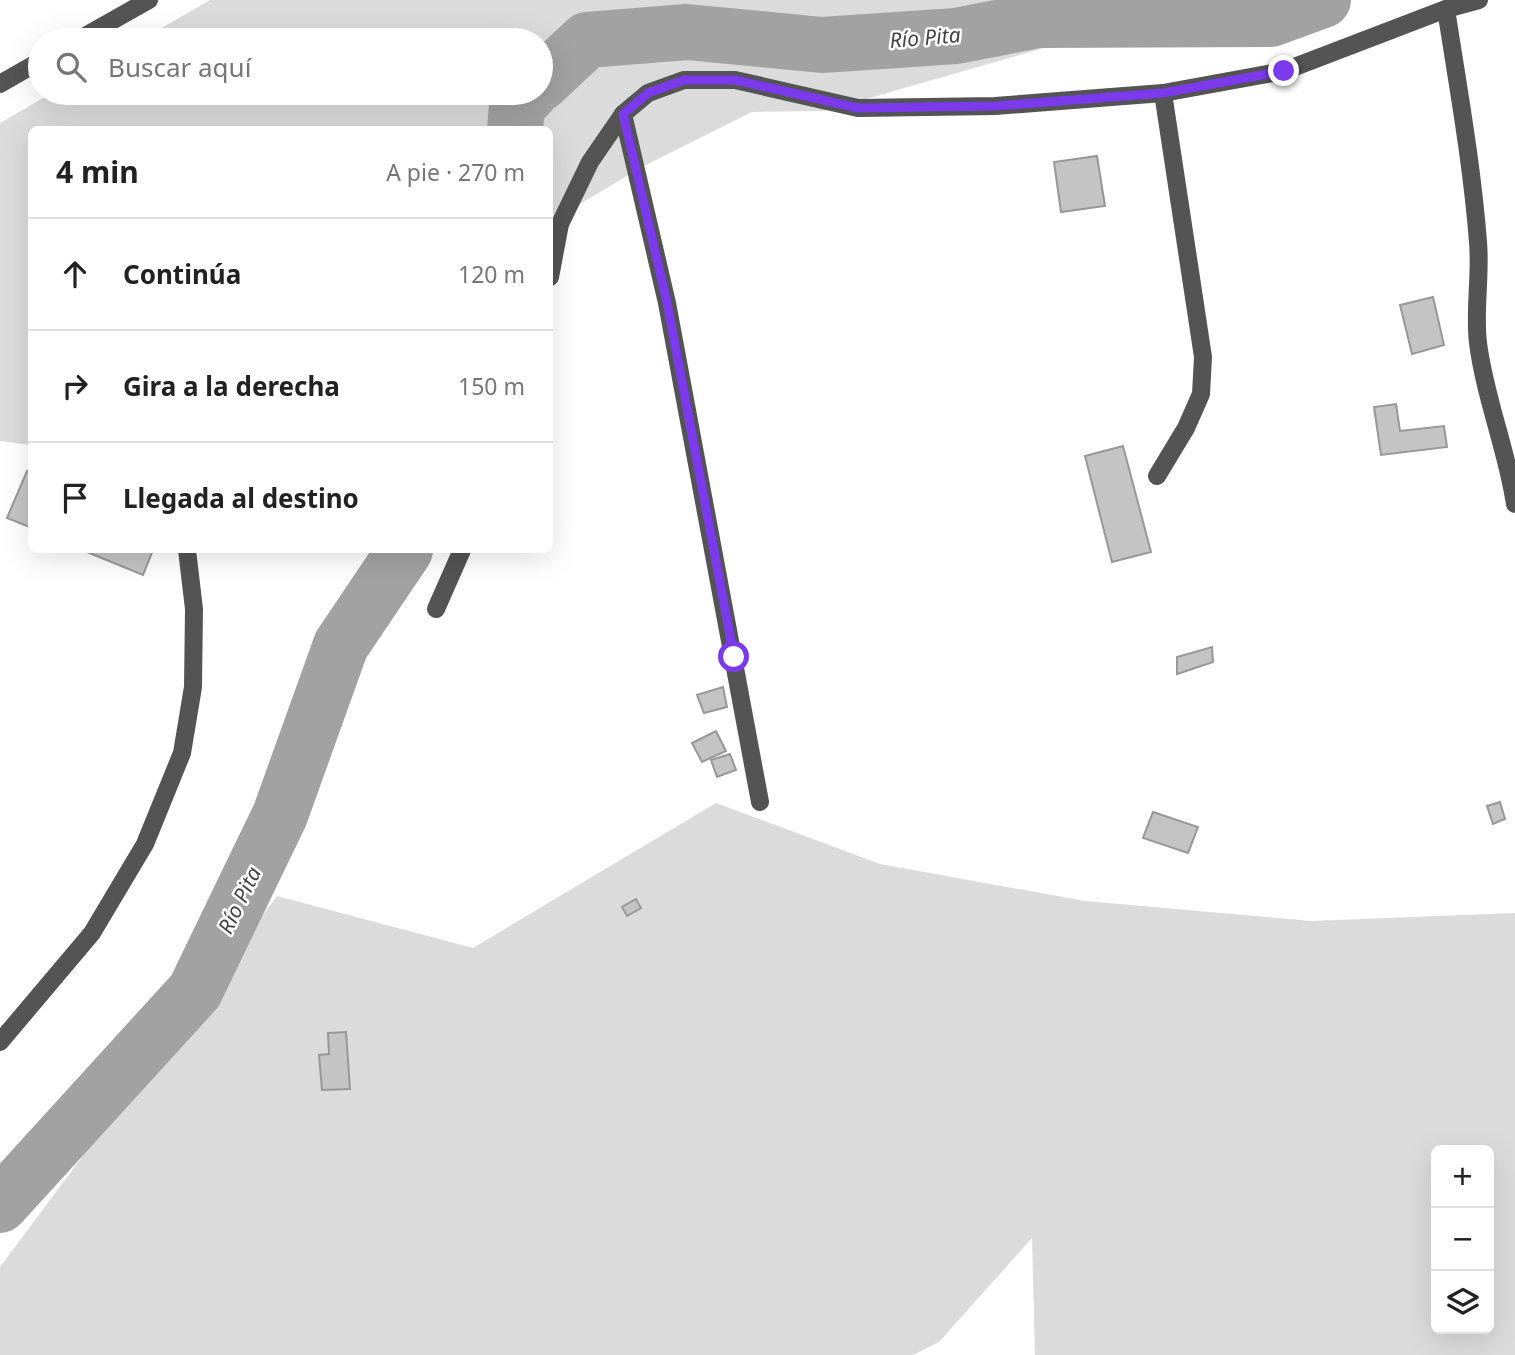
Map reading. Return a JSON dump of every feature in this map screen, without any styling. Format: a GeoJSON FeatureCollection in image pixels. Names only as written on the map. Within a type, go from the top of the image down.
{"type":"FeatureCollection","features":[{"type":"Feature","properties":{"kind":"street"},"geometry":{"type":"LineString","coordinates":[[99,28],[149,0]]}},
{"type":"Feature","properties":{"kind":"street"},"geometry":{"type":"LineString","coordinates":[[553,261],[560,225],[590,162],[623,114],[648,93],[684,80],[735,80],[858,108],[995,106],[1163,93],[1284,71],[1446,9],[1479,0]]}},
{"type":"Feature","properties":{"kind":"street"},"geometry":{"type":"LineString","coordinates":[[1446,9],[1475,202],[1480,269],[1476,323],[1478,345],[1510,473],[1515,505]]}},
{"type":"Feature","properties":{"kind":"street"},"geometry":{"type":"LineString","coordinates":[[0,84],[28,68]]}},
{"type":"Feature","properties":{"kind":"street"},"geometry":{"type":"LineString","coordinates":[[1157,476],[1186,428],[1201,394],[1203,357],[1163,93]]}},
{"type":"Feature","properties":{"kind":"street"},"geometry":{"type":"LineString","coordinates":[[623,114],[667,303],[760,802]]}},
{"type":"Feature","properties":{"kind":"street"},"geometry":{"type":"LineString","coordinates":[[0,1042],[92,933],[145,844],[182,753],[193,687],[194,609],[187,553]]}},
{"type":"Feature","properties":{"kind":"street"},"geometry":{"type":"LineString","coordinates":[[436,609],[461,553]]}},
{"type":"Feature","properties":{"kind":"shaded area"},"geometry":{"type":"Polygon","coordinates":[[[210,0],[1212,0],[824,111],[752,112],[640,168],[553,220],[553,126],[28,126],[28,445],[0,441],[0,123],[31,105],[553,105],[553,28],[162,28],[210,0]]]}},
{"type":"Feature","properties":{"kind":"shaded area"},"geometry":{"type":"Polygon","coordinates":[[[716,803],[880,864],[1085,901],[1311,921],[1515,913],[1515,1355],[1035,1355],[1032,1238],[939,1342],[913,1355],[0,1355],[0,1267],[277,896],[473,948],[716,803]]]}},
{"type":"Feature","properties":{"kind":"building"},"geometry":{"type":"Polygon","coordinates":[[[1097,156],[1105,206],[1061,212],[1054,162],[1097,156]]]}},
{"type":"Feature","properties":{"kind":"building"},"geometry":{"type":"Polygon","coordinates":[[[1433,297],[1444,345],[1412,354],[1400,305],[1433,297]]]}},
{"type":"Feature","properties":{"kind":"building"},"geometry":{"type":"Polygon","coordinates":[[[1396,404],[1400,431],[1444,426],[1447,447],[1381,455],[1374,407],[1396,404]]]}},
{"type":"Feature","properties":{"kind":"building"},"geometry":{"type":"Polygon","coordinates":[[[1123,446],[1151,552],[1112,562],[1085,456],[1123,446]]]}},
{"type":"Feature","properties":{"kind":"building"},"geometry":{"type":"Polygon","coordinates":[[[27,471],[28,471],[28,526],[7,518],[27,471]]]}},
{"type":"Feature","properties":{"kind":"building"},"geometry":{"type":"Polygon","coordinates":[[[89,553],[152,553],[143,575],[89,553]]]}},
{"type":"Feature","properties":{"kind":"building"},"geometry":{"type":"Polygon","coordinates":[[[1212,647],[1213,662],[1177,674],[1177,657],[1212,647]]]}},
{"type":"Feature","properties":{"kind":"building"},"geometry":{"type":"Polygon","coordinates":[[[723,687],[727,707],[704,713],[697,695],[723,687]]]}},
{"type":"Feature","properties":{"kind":"building"},"geometry":{"type":"Polygon","coordinates":[[[716,731],[726,751],[702,762],[692,743],[716,731]]]}},
{"type":"Feature","properties":{"kind":"building"},"geometry":{"type":"Polygon","coordinates":[[[730,754],[736,770],[717,777],[711,760],[730,754]]]}},
{"type":"Feature","properties":{"kind":"building"},"geometry":{"type":"Polygon","coordinates":[[[1500,802],[1505,819],[1493,824],[1487,806],[1500,802]]]}},
{"type":"Feature","properties":{"kind":"building"},"geometry":{"type":"Polygon","coordinates":[[[1153,812],[1198,827],[1188,853],[1143,838],[1153,812]]]}},
{"type":"Feature","properties":{"kind":"building"},"geometry":{"type":"Polygon","coordinates":[[[636,899],[641,908],[627,916],[622,907],[636,899]]]}},
{"type":"Feature","properties":{"kind":"building"},"geometry":{"type":"Polygon","coordinates":[[[346,1032],[350,1089],[322,1090],[319,1055],[329,1054],[328,1033],[346,1032]]]}},
{"type":"Feature","properties":{"kind":"waterway","name":"Río Pita"},"geometry":{"type":"LineString","coordinates":[[553,72],[587,40],[687,32],[822,45],[956,36],[1038,20],[1271,19],[1323,0]]}},
{"type":"Feature","properties":{"kind":"waterway","name":"Río Pita"},"geometry":{"type":"LineString","coordinates":[[515,126],[518,105]]}},
{"type":"Feature","properties":{"kind":"waterway","name":"Río Pita"},"geometry":{"type":"LineString","coordinates":[[0,1205],[195,991],[280,815],[341,645],[403,553]]}},
{"type":"Feature","properties":{"kind":"route"},"geometry":{"type":"LineString","coordinates":[[734,657],[667,303],[623,114],[648,93],[684,80],[735,80],[858,108],[995,106],[1163,93],[1284,71]]}}]}
